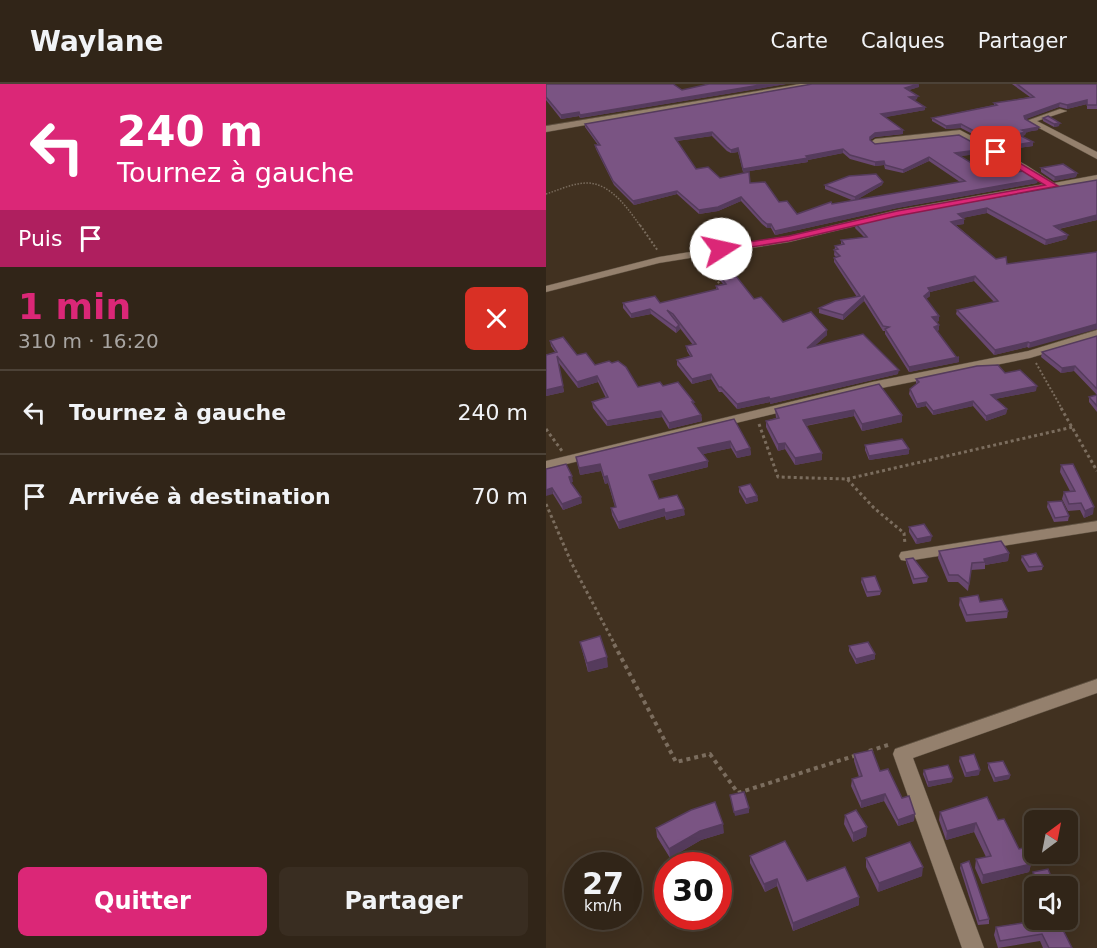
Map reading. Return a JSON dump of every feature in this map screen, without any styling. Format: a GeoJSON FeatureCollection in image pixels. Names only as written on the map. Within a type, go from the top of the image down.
{"type":"FeatureCollection","features":[{"type":"Feature","properties":{"kind":"street"},"geometry":{"type":"LineString","coordinates":[[546,129],[814,84]]}},
{"type":"Feature","properties":{"kind":"street"},"geometry":{"type":"LineString","coordinates":[[1063,111],[1030,121],[1097,156]]}},
{"type":"Feature","properties":{"kind":"street"},"geometry":{"type":"LineString","coordinates":[[876,142],[960,134],[1023,167],[1053,186]]}},
{"type":"Feature","properties":{"kind":"street"},"geometry":{"type":"LineString","coordinates":[[546,289],[665,259],[789,238],[897,213],[1097,178]]}},
{"type":"Feature","properties":{"kind":"street"},"geometry":{"type":"LineString","coordinates":[[546,465],[872,386],[1030,354],[1097,334]]}},
{"type":"Feature","properties":{"kind":"street"},"geometry":{"type":"LineString","coordinates":[[907,556],[1097,526]]}},
{"type":"Feature","properties":{"kind":"street"},"geometry":{"type":"LineString","coordinates":[[973,948],[902,754],[1097,686]]}},
{"type":"Feature","properties":{"kind":"path"},"geometry":{"type":"LineString","coordinates":[[546,194],[588,182],[602,184],[622,204],[665,259]]}},
{"type":"Feature","properties":{"kind":"path"},"geometry":{"type":"LineString","coordinates":[[698,253],[724,290]]}},
{"type":"Feature","properties":{"kind":"path"},"geometry":{"type":"LineString","coordinates":[[1030,354],[1097,471]]}},
{"type":"Feature","properties":{"kind":"path"},"geometry":{"type":"LineString","coordinates":[[755,413],[778,477],[847,479],[1072,426]]}},
{"type":"Feature","properties":{"kind":"path"},"geometry":{"type":"LineString","coordinates":[[546,429],[569,459]]}},
{"type":"Feature","properties":{"kind":"path"},"geometry":{"type":"LineString","coordinates":[[847,479],[874,508],[904,533],[907,556]]}},
{"type":"Feature","properties":{"kind":"path"},"geometry":{"type":"LineString","coordinates":[[546,504],[572,564],[676,762],[710,754],[738,793],[890,745],[902,754]]}},
{"type":"Feature","properties":{"kind":"building"},"geometry":{"type":"Polygon","coordinates":[[[546,84],[673,84],[682,90],[709,84],[766,84],[580,115],[579,112],[561,115],[546,97],[546,84]]]}},
{"type":"Feature","properties":{"kind":"building"},"geometry":{"type":"Polygon","coordinates":[[[812,84],[918,84],[905,88],[918,96],[909,97],[925,107],[881,114],[903,130],[875,133],[870,140],[875,144],[959,135],[985,149],[955,153],[991,175],[1024,171],[1038,179],[897,204],[775,231],[771,224],[762,220],[741,197],[718,207],[699,210],[677,191],[633,201],[613,181],[595,145],[600,145],[585,124],[812,84]],[[712,132],[675,138],[696,169],[708,167],[720,178],[749,172],[750,183],[765,182],[779,202],[787,201],[797,214],[831,202],[832,204],[965,181],[929,157],[903,170],[885,165],[884,161],[875,162],[850,155],[843,149],[806,156],[808,158],[743,169],[738,148],[731,150],[712,132]]]}},
{"type":"Feature","properties":{"kind":"building"},"geometry":{"type":"Polygon","coordinates":[[[1017,84],[1097,84],[1097,105],[1087,105],[1087,100],[1067,105],[1060,103],[1024,116],[1025,119],[1039,127],[1022,130],[1026,132],[1017,134],[1033,142],[1004,147],[961,124],[946,126],[932,118],[997,105],[994,103],[1034,97],[1017,84]]]}},
{"type":"Feature","properties":{"kind":"building"},"geometry":{"type":"Polygon","coordinates":[[[1048,116],[1060,123],[1054,124],[1043,118],[1048,116]]]}},
{"type":"Feature","properties":{"kind":"building"},"geometry":{"type":"Polygon","coordinates":[[[1063,164],[1077,173],[1055,177],[1041,168],[1063,164]]]}},
{"type":"Feature","properties":{"kind":"building"},"geometry":{"type":"Polygon","coordinates":[[[876,174],[883,182],[855,197],[825,185],[849,176],[876,174]]]}},
{"type":"Feature","properties":{"kind":"building"},"geometry":{"type":"Polygon","coordinates":[[[1097,180],[1097,215],[1054,226],[1068,235],[1046,240],[987,208],[958,214],[964,219],[951,222],[996,259],[1006,257],[1007,264],[1097,252],[1097,324],[1030,343],[995,350],[957,310],[998,301],[975,276],[928,288],[930,291],[924,296],[939,316],[932,317],[939,325],[934,327],[957,357],[909,367],[885,329],[889,327],[883,326],[864,296],[843,315],[819,308],[835,301],[860,296],[834,258],[840,256],[834,250],[838,249],[835,246],[844,244],[841,240],[867,237],[856,224],[898,214],[1097,180]]]}},
{"type":"Feature","properties":{"kind":"building"},"geometry":{"type":"Polygon","coordinates":[[[717,251],[732,265],[728,266],[754,299],[761,297],[783,322],[811,312],[827,330],[807,348],[863,334],[899,370],[770,399],[769,397],[737,404],[719,387],[711,374],[692,379],[677,360],[692,356],[686,346],[696,344],[673,314],[667,310],[679,325],[676,328],[650,309],[631,314],[623,303],[655,296],[660,303],[718,289],[716,286],[726,284],[702,255],[717,251]]]}},
{"type":"Feature","properties":{"kind":"building"},"geometry":{"type":"Polygon","coordinates":[[[1097,336],[1097,389],[1075,366],[1062,368],[1042,352],[1097,336]]]}},
{"type":"Feature","properties":{"kind":"building"},"geometry":{"type":"Polygon","coordinates":[[[563,337],[577,355],[586,353],[595,365],[618,361],[626,367],[638,387],[660,382],[663,386],[678,382],[701,415],[669,423],[661,411],[607,421],[592,402],[608,397],[597,376],[577,382],[557,356],[563,386],[546,390],[546,355],[557,352],[550,341],[563,337]]]}},
{"type":"Feature","properties":{"kind":"building"},"geometry":{"type":"Polygon","coordinates":[[[998,365],[1005,373],[1020,370],[1037,386],[991,395],[1007,409],[986,416],[973,401],[933,411],[926,402],[917,404],[910,389],[919,382],[916,379],[977,366],[998,365]]]}},
{"type":"Feature","properties":{"kind":"building"},"geometry":{"type":"Polygon","coordinates":[[[879,384],[902,415],[862,424],[854,410],[803,420],[822,453],[795,458],[785,443],[778,444],[766,421],[779,418],[775,409],[879,384]]]}},
{"type":"Feature","properties":{"kind":"building"},"geometry":{"type":"Polygon","coordinates":[[[1097,395],[1097,406],[1089,397],[1097,395]]]}},
{"type":"Feature","properties":{"kind":"building"},"geometry":{"type":"Polygon","coordinates":[[[734,419],[750,448],[736,452],[730,441],[698,448],[708,461],[649,475],[659,499],[677,495],[684,509],[665,513],[664,509],[618,522],[611,508],[616,507],[607,476],[604,477],[600,464],[579,468],[576,457],[734,419]]]}},
{"type":"Feature","properties":{"kind":"building"},"geometry":{"type":"Polygon","coordinates":[[[902,439],[909,449],[869,456],[865,445],[902,439]]]}},
{"type":"Feature","properties":{"kind":"building"},"geometry":{"type":"Polygon","coordinates":[[[566,464],[572,476],[569,477],[571,483],[581,497],[562,504],[552,488],[546,490],[546,469],[566,464]]]}},
{"type":"Feature","properties":{"kind":"building"},"geometry":{"type":"Polygon","coordinates":[[[1073,464],[1094,507],[1085,511],[1081,503],[1069,504],[1064,492],[1075,491],[1061,465],[1073,464]]]}},
{"type":"Feature","properties":{"kind":"building"},"geometry":{"type":"Polygon","coordinates":[[[750,484],[757,496],[746,499],[739,487],[750,484]]]}},
{"type":"Feature","properties":{"kind":"building"},"geometry":{"type":"Polygon","coordinates":[[[1062,501],[1069,516],[1055,518],[1048,502],[1062,501]]]}},
{"type":"Feature","properties":{"kind":"building"},"geometry":{"type":"Polygon","coordinates":[[[924,524],[932,536],[917,539],[909,527],[924,524]]]}},
{"type":"Feature","properties":{"kind":"building"},"geometry":{"type":"Polygon","coordinates":[[[1001,541],[1009,553],[984,559],[985,562],[972,563],[969,584],[958,575],[949,575],[939,551],[1001,541]]]}},
{"type":"Feature","properties":{"kind":"building"},"geometry":{"type":"Polygon","coordinates":[[[1036,553],[1043,566],[1029,567],[1022,556],[1036,553]]]}},
{"type":"Feature","properties":{"kind":"building"},"geometry":{"type":"Polygon","coordinates":[[[913,558],[928,577],[914,579],[906,559],[913,558]]]}},
{"type":"Feature","properties":{"kind":"building"},"geometry":{"type":"Polygon","coordinates":[[[875,576],[881,591],[867,592],[862,578],[875,576]]]}},
{"type":"Feature","properties":{"kind":"building"},"geometry":{"type":"Polygon","coordinates":[[[978,595],[980,602],[1002,599],[1008,611],[967,615],[960,598],[978,595]]]}},
{"type":"Feature","properties":{"kind":"building"},"geometry":{"type":"Polygon","coordinates":[[[600,636],[607,657],[587,663],[580,642],[600,636]]]}},
{"type":"Feature","properties":{"kind":"building"},"geometry":{"type":"Polygon","coordinates":[[[868,642],[875,654],[856,659],[849,646],[868,642]]]}},
{"type":"Feature","properties":{"kind":"building"},"geometry":{"type":"Polygon","coordinates":[[[872,750],[880,771],[888,769],[902,798],[909,796],[915,814],[898,820],[885,794],[861,801],[852,779],[862,776],[854,754],[872,750]]]}},
{"type":"Feature","properties":{"kind":"building"},"geometry":{"type":"Polygon","coordinates":[[[974,754],[980,770],[966,773],[960,757],[974,754]]]}},
{"type":"Feature","properties":{"kind":"building"},"geometry":{"type":"Polygon","coordinates":[[[1003,761],[1010,775],[995,778],[988,763],[1003,761]]]}},
{"type":"Feature","properties":{"kind":"building"},"geometry":{"type":"Polygon","coordinates":[[[948,765],[953,778],[928,782],[924,770],[948,765]]]}},
{"type":"Feature","properties":{"kind":"building"},"geometry":{"type":"Polygon","coordinates":[[[744,792],[749,808],[734,812],[730,795],[744,792]]]}},
{"type":"Feature","properties":{"kind":"building"},"geometry":{"type":"Polygon","coordinates":[[[987,797],[998,820],[1004,819],[1019,849],[1023,848],[1024,864],[1031,864],[983,875],[976,859],[991,856],[976,823],[947,831],[940,812],[987,797]]]}},
{"type":"Feature","properties":{"kind":"building"},"geometry":{"type":"Polygon","coordinates":[[[715,802],[723,824],[700,831],[669,849],[656,828],[691,810],[715,802]]]}},
{"type":"Feature","properties":{"kind":"building"},"geometry":{"type":"Polygon","coordinates":[[[856,810],[867,827],[853,833],[845,815],[856,810]]]}},
{"type":"Feature","properties":{"kind":"building"},"geometry":{"type":"Polygon","coordinates":[[[785,841],[807,881],[845,867],[859,897],[793,923],[777,879],[764,884],[750,856],[785,841]]]}},
{"type":"Feature","properties":{"kind":"building"},"geometry":{"type":"Polygon","coordinates":[[[910,842],[923,867],[879,883],[866,858],[910,842]]]}},
{"type":"Feature","properties":{"kind":"building"},"geometry":{"type":"Polygon","coordinates":[[[969,861],[989,919],[979,921],[961,864],[969,861]]]}},
{"type":"Feature","properties":{"kind":"building"},"geometry":{"type":"Polygon","coordinates":[[[1048,869],[1051,876],[1035,876],[1033,872],[1048,869]]]}},
{"type":"Feature","properties":{"kind":"building"},"geometry":{"type":"Polygon","coordinates":[[[1024,923],[1024,930],[1063,930],[1072,948],[1049,948],[1042,934],[1000,941],[996,927],[1024,923]]]}},
{"type":"Feature","properties":{"kind":"route"},"geometry":{"type":"LineString","coordinates":[[721,249],[840,228],[897,213],[1053,186],[996,152]]}}]}
